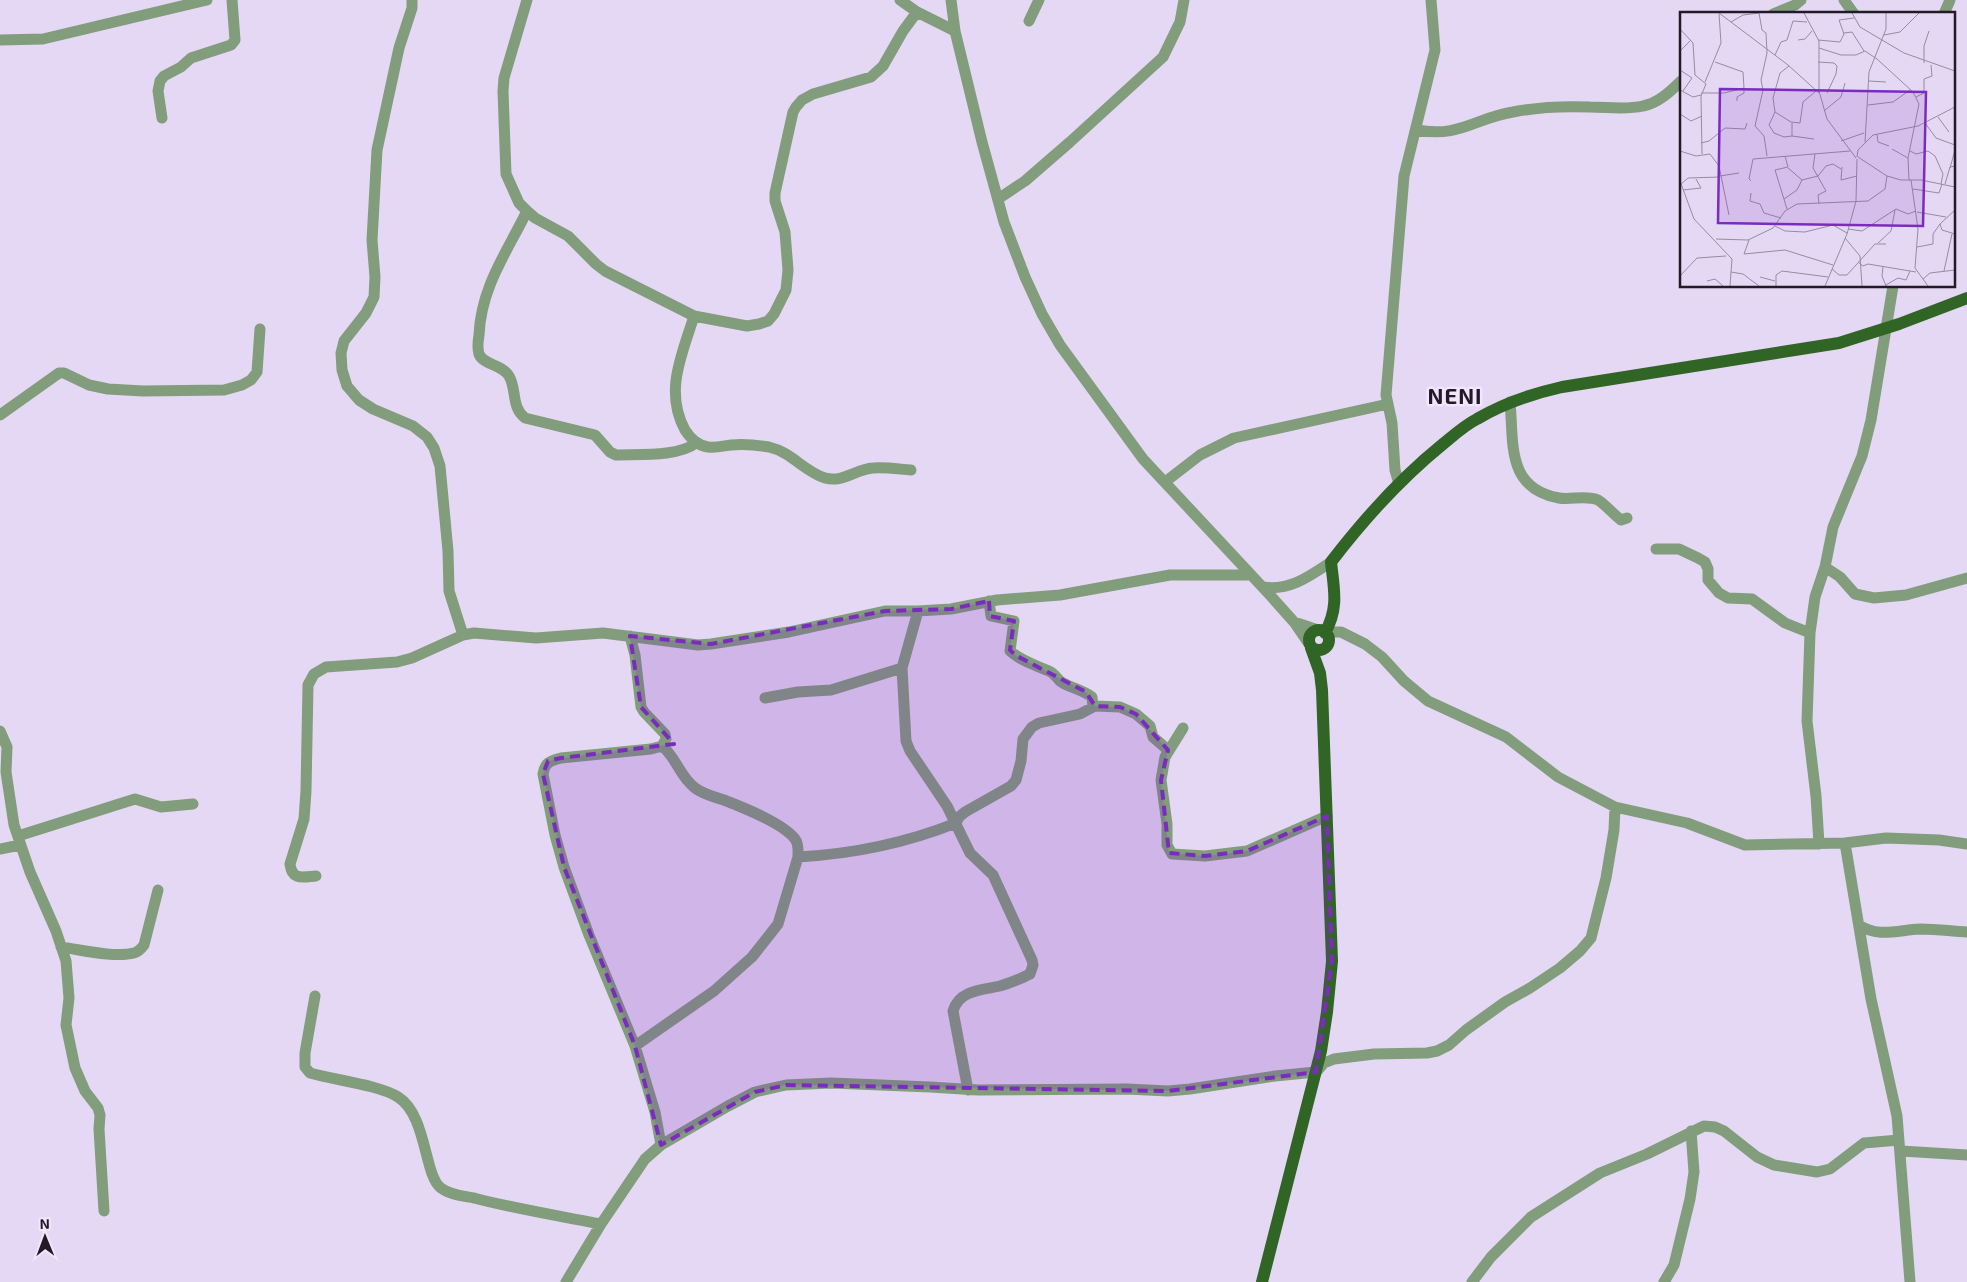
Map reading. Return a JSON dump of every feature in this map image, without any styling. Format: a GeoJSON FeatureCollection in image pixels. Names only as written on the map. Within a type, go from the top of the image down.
{"type":"FeatureCollection","features":[{"type":"Feature","properties":{"kind":"main road"},"geometry":{"type":"LineString","coordinates":[[1310,646],[1317,650],[1334,616],[1335,600],[1332,562],[1348,540],[1399,484],[1427,457],[1475,419],[1532,393],[1593,381],[1829,344],[1887,328],[1967,298]]}},
{"type":"Feature","properties":{"kind":"main road"},"geometry":{"type":"LineString","coordinates":[[1322,690],[1320,673],[1310,646],[1309,637],[1314,631],[1324,637]]}},
{"type":"Feature","properties":{"kind":"main road"},"geometry":{"type":"LineString","coordinates":[[1262,1282],[1321,1051],[1332,961],[1322,690],[1324,637]]}},
{"type":"Feature","properties":{"kind":"street"},"geometry":{"type":"LineString","coordinates":[[0,40],[43,39],[207,0]]}},
{"type":"Feature","properties":{"kind":"street"},"geometry":{"type":"LineString","coordinates":[[162,118],[158,91],[160,81],[164,76],[191,58],[231,45],[235,40],[232,0]]}},
{"type":"Feature","properties":{"kind":"street"},"geometry":{"type":"LineString","coordinates":[[412,0],[412,8],[399,48],[377,150],[372,240],[375,277],[374,297],[366,313],[344,340],[341,353],[342,370],[347,386],[359,400],[373,409],[413,426],[427,437],[434,448],[440,475],[448,550],[449,590],[463,635]]}},
{"type":"Feature","properties":{"kind":"street"},"geometry":{"type":"LineString","coordinates":[[527,0],[510,54],[503,91],[506,174],[519,203],[535,218],[568,236],[596,264],[606,271],[694,316],[747,326],[768,321],[774,314],[786,290],[788,270],[785,232],[774,201],[774,193],[793,112],[802,100],[813,94],[871,77],[882,66],[903,30],[917,12]]}},
{"type":"Feature","properties":{"kind":"street"},"geometry":{"type":"LineString","coordinates":[[900,0],[917,12],[955,31]]}},
{"type":"Feature","properties":{"kind":"street"},"geometry":{"type":"LineString","coordinates":[[951,0],[955,31],[1004,222],[1025,277],[1042,314],[1060,346],[1143,459],[1263,587],[1294,622],[1310,646]]}},
{"type":"Feature","properties":{"kind":"street"},"geometry":{"type":"LineString","coordinates":[[1029,21],[1039,0]]}},
{"type":"Feature","properties":{"kind":"street"},"geometry":{"type":"LineString","coordinates":[[998,199],[1025,181],[1163,57],[1180,22],[1184,0]]}},
{"type":"Feature","properties":{"kind":"street"},"geometry":{"type":"LineString","coordinates":[[1399,484],[1394,470],[1392,423],[1386,394],[1404,176],[1417,130],[1435,50],[1431,0]]}},
{"type":"Feature","properties":{"kind":"street"},"geometry":{"type":"LineString","coordinates":[[1779,12],[1795,6],[1801,0]]}},
{"type":"Feature","properties":{"kind":"street"},"geometry":{"type":"LineString","coordinates":[[1844,0],[1853,12]]}},
{"type":"Feature","properties":{"kind":"street"},"geometry":{"type":"LineString","coordinates":[[1945,12],[1950,0]]}},
{"type":"Feature","properties":{"kind":"street"},"geometry":{"type":"LineString","coordinates":[[1417,130],[1434,133],[1449,132],[1512,112],[1538,109],[1576,106],[1642,107],[1654,104],[1680,82]]}},
{"type":"Feature","properties":{"kind":"street"},"geometry":{"type":"LineString","coordinates":[[527,211],[506,247],[489,287],[482,310],[478,337],[479,354],[483,360],[502,368],[508,374],[520,414],[534,420],[595,435],[610,452],[616,455],[677,451],[696,443]]}},
{"type":"Feature","properties":{"kind":"street"},"geometry":{"type":"LineString","coordinates":[[1819,844],[1816,796],[1807,721],[1810,633],[1815,597],[1825,567],[1833,527],[1862,456],[1871,420],[1893,288]]}},
{"type":"Feature","properties":{"kind":"street"},"geometry":{"type":"LineString","coordinates":[[694,316],[674,385],[676,407],[682,424],[689,437],[696,443],[707,447],[745,445],[771,448],[788,455],[819,476],[834,480],[872,468],[911,470]]}},
{"type":"Feature","properties":{"kind":"street"},"geometry":{"type":"LineString","coordinates":[[0,415],[59,373],[64,373],[89,385],[108,389],[143,391],[224,390],[242,385],[251,380],[258,372],[260,330]]}},
{"type":"Feature","properties":{"kind":"street"},"geometry":{"type":"LineString","coordinates":[[1510,402],[1515,458],[1518,471],[1525,481],[1535,490],[1547,495],[1561,498],[1598,500],[1621,520],[1628,518]]}},
{"type":"Feature","properties":{"kind":"street"},"geometry":{"type":"LineString","coordinates":[[1165,482],[1200,455],[1234,438],[1388,404]]}},
{"type":"Feature","properties":{"kind":"street"},"geometry":{"type":"LineString","coordinates":[[1656,549],[1679,549],[1698,558],[1705,562],[1708,569],[1708,580],[1719,593],[1728,598],[1752,599],[1784,623],[1810,633]]}},
{"type":"Feature","properties":{"kind":"street"},"geometry":{"type":"LineString","coordinates":[[1263,587],[1284,588],[1304,580],[1332,562]]}},
{"type":"Feature","properties":{"kind":"street"},"geometry":{"type":"LineString","coordinates":[[1825,567],[1840,577],[1854,594],[1874,598],[1906,594],[1967,578]]}},
{"type":"Feature","properties":{"kind":"street"},"geometry":{"type":"LineString","coordinates":[[316,876],[298,878],[291,871],[290,864],[304,819],[308,685],[310,679],[319,670],[326,667],[397,662],[412,658],[463,635],[488,634],[536,638],[603,633],[698,645],[789,632],[885,611],[918,611],[1060,596],[1170,575],[1251,575]]}},
{"type":"Feature","properties":{"kind":"street"},"geometry":{"type":"LineString","coordinates":[[989,602],[991,616],[1014,620],[1010,651],[1033,666],[1056,675],[1062,682],[1086,692],[1092,697],[1093,707]]}},
{"type":"Feature","properties":{"kind":"street"},"geometry":{"type":"LineString","coordinates":[[918,611],[902,668],[906,741],[910,751],[947,806],[970,853],[993,875],[1033,965],[1030,974],[1014,982],[974,991],[955,1004],[953,1011],[968,1090]]}},
{"type":"Feature","properties":{"kind":"street"},"geometry":{"type":"LineString","coordinates":[[1294,622],[1324,637],[1333,632],[1341,632],[1365,644],[1428,701],[1506,737],[1558,778],[1615,807],[1687,823],[1745,845],[1845,843],[1886,838],[1939,840],[1967,844]]}},
{"type":"Feature","properties":{"kind":"street"},"geometry":{"type":"LineString","coordinates":[[630,636],[636,655],[641,707],[665,734],[666,739],[662,746]]}},
{"type":"Feature","properties":{"kind":"street"},"geometry":{"type":"LineString","coordinates":[[765,698],[798,692],[831,690],[902,668]]}},
{"type":"Feature","properties":{"kind":"street"},"geometry":{"type":"LineString","coordinates":[[798,857],[903,842],[956,823],[965,812],[1011,786],[1016,780],[1023,739],[1032,727],[1040,722],[1080,714],[1093,707],[1120,707],[1136,714],[1150,726],[1154,737],[1168,750]]}},
{"type":"Feature","properties":{"kind":"street"},"geometry":{"type":"LineString","coordinates":[[1183,728],[1168,750],[1161,780],[1167,824],[1167,845],[1172,854],[1205,856],[1247,850],[1327,816]]}},
{"type":"Feature","properties":{"kind":"street"},"geometry":{"type":"LineString","coordinates":[[0,731],[7,747],[6,772],[11,816],[61,947],[67,970],[69,998],[66,1025],[75,1068],[85,1091],[98,1108],[100,1115],[98,1129],[104,1211]]}},
{"type":"Feature","properties":{"kind":"street"},"geometry":{"type":"LineString","coordinates":[[635,1046],[714,990],[752,957],[778,924],[798,857],[798,847],[795,839],[786,830],[739,806],[698,790],[686,781],[672,756],[662,746]]}},
{"type":"Feature","properties":{"kind":"street"},"geometry":{"type":"LineString","coordinates":[[661,1145],[655,1112],[635,1046],[589,935],[564,867],[555,835],[543,774],[544,767],[548,761],[662,746]]}},
{"type":"Feature","properties":{"kind":"street"},"geometry":{"type":"LineString","coordinates":[[0,849],[135,799],[161,806],[194,804]]}},
{"type":"Feature","properties":{"kind":"street"},"geometry":{"type":"LineString","coordinates":[[566,1282],[645,1159],[661,1145],[755,1092],[786,1085],[872,1084],[968,1090],[1190,1089],[1275,1076],[1316,1072],[1324,1063],[1334,1059],[1382,1054],[1426,1054],[1437,1051],[1449,1045],[1499,1006],[1560,968],[1591,938],[1614,830],[1615,807]]}},
{"type":"Feature","properties":{"kind":"street"},"geometry":{"type":"LineString","coordinates":[[1845,843],[1871,999],[1897,1116],[1910,1282]]}},
{"type":"Feature","properties":{"kind":"street"},"geometry":{"type":"LineString","coordinates":[[61,947],[124,953],[134,953],[140,950],[144,946],[158,890]]}},
{"type":"Feature","properties":{"kind":"street"},"geometry":{"type":"LineString","coordinates":[[1859,925],[1871,932],[1879,933],[1918,929],[1967,932]]}},
{"type":"Feature","properties":{"kind":"street"},"geometry":{"type":"LineString","coordinates":[[1863,949],[1879,933]]}},
{"type":"Feature","properties":{"kind":"street"},"geometry":{"type":"LineString","coordinates":[[315,996],[305,1053],[305,1067],[310,1073],[378,1090],[400,1098],[416,1122],[424,1142],[432,1175],[440,1188],[447,1192],[488,1202],[602,1224]]}},
{"type":"Feature","properties":{"kind":"street"},"geometry":{"type":"LineString","coordinates":[[1472,1282],[1491,1257],[1531,1217],[1600,1173],[1647,1154],[1704,1126],[1715,1127],[1724,1131],[1757,1157],[1774,1165],[1817,1172],[1830,1169],[1864,1143],[1900,1145],[1967,1154]]}},
{"type":"Feature","properties":{"kind":"street"},"geometry":{"type":"LineString","coordinates":[[1664,1282],[1674,1265],[1690,1199],[1694,1172],[1692,1131]]}},
{"type":"Feature","properties":{"kind":"highlighted area"},"geometry":{"type":"Polygon","coordinates":[[[989,601],[990,616],[1014,621],[1010,650],[1015,655],[1086,692],[1095,706],[1120,707],[1136,714],[1168,750],[1161,780],[1169,853],[1205,856],[1247,851],[1327,816],[1332,961],[1316,1072],[1168,1091],[786,1085],[755,1092],[661,1145],[635,1046],[564,867],[543,774],[548,761],[561,758],[674,744],[641,707],[630,636],[711,644],[885,611],[951,609],[989,601]]]}},
{"type":"Feature","properties":{"kind":"district","name":"NENI"},"geometry":{"type":"Point","coordinates":[1455,395]}}]}
